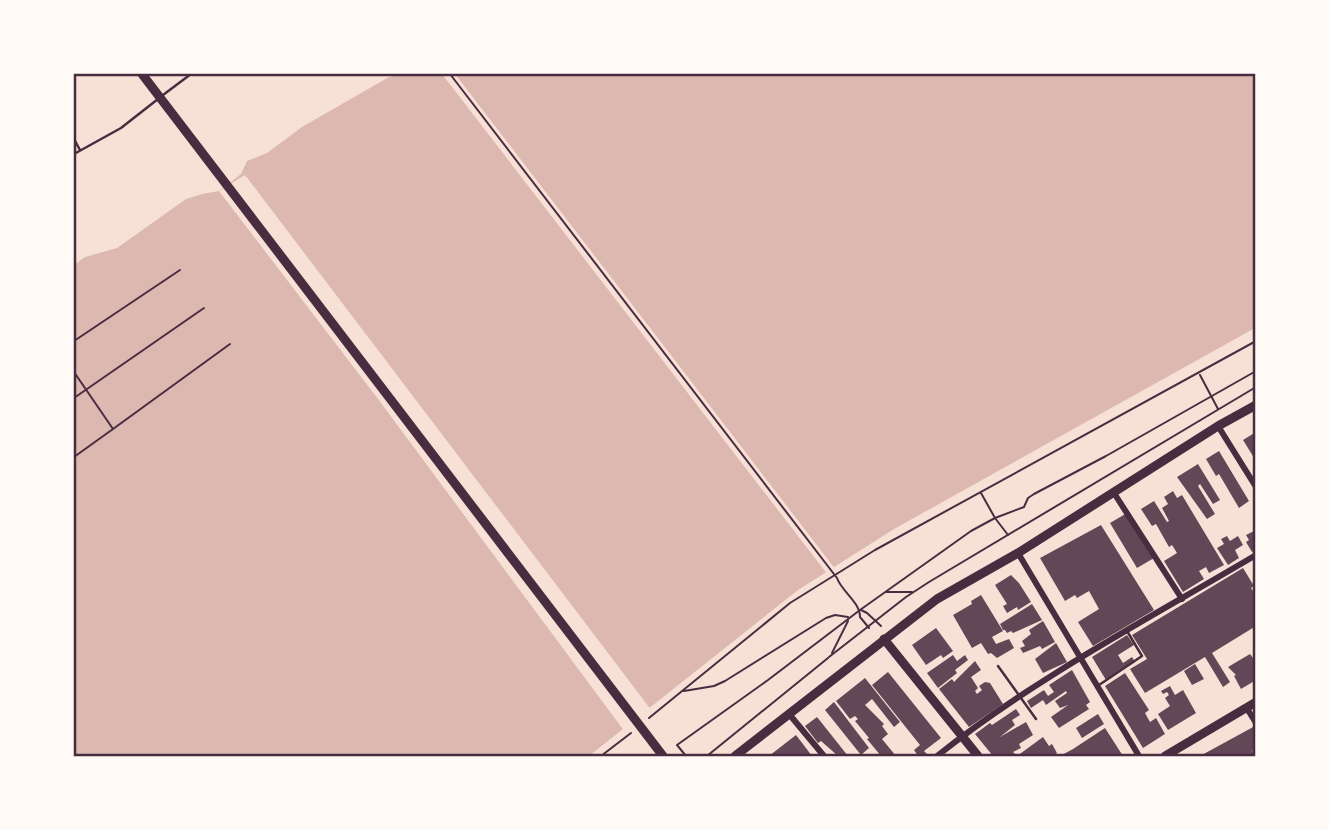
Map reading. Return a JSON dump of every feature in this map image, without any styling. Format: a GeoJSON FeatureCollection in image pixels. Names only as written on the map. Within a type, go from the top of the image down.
{"type":"FeatureCollection","features":[{"type":"Feature","properties":{"kind":"main road"},"geometry":{"type":"LineString","coordinates":[[142,74],[663,757]]}},
{"type":"Feature","properties":{"kind":"main road"},"geometry":{"type":"LineString","coordinates":[[735,757],[937,599],[1018,553],[1217,426],[1255,405]]}},
{"type":"Feature","properties":{"kind":"main road"},"geometry":{"type":"LineString","coordinates":[[884,639],[978,757]]}},
{"type":"Feature","properties":{"kind":"main road"},"geometry":{"type":"LineString","coordinates":[[1165,757],[1255,702]]}},
{"type":"Feature","properties":{"kind":"street"},"geometry":{"type":"LineString","coordinates":[[1217,426],[1255,487]]}},
{"type":"Feature","properties":{"kind":"street"},"geometry":{"type":"LineString","coordinates":[[1114,493],[1182,599]]}},
{"type":"Feature","properties":{"kind":"street"},"geometry":{"type":"LineString","coordinates":[[1018,553],[1139,757]]}},
{"type":"Feature","properties":{"kind":"street"},"geometry":{"type":"LineString","coordinates":[[937,757],[1020,697],[1255,555]]}},
{"type":"Feature","properties":{"kind":"street"},"geometry":{"type":"LineString","coordinates":[[1246,707],[1255,723]]}},
{"type":"Feature","properties":{"kind":"street"},"geometry":{"type":"LineString","coordinates":[[789,715],[824,757]]}},
{"type":"Feature","properties":{"kind":"lane"},"geometry":{"type":"LineString","coordinates":[[74,154],[121,128],[191,74]]}},
{"type":"Feature","properties":{"kind":"lane"},"geometry":{"type":"LineString","coordinates":[[74,139],[80,150]]}},
{"type":"Feature","properties":{"kind":"lane"},"geometry":{"type":"LineString","coordinates":[[1097,686],[1142,656],[1127,631]]}},
{"type":"Feature","properties":{"kind":"lane"},"geometry":{"type":"LineString","coordinates":[[998,666],[1036,719]]}},
{"type":"Feature","properties":{"kind":"path"},"geometry":{"type":"LineString","coordinates":[[450,74],[839,584],[860,610],[881,626]]}},
{"type":"Feature","properties":{"kind":"path"},"geometry":{"type":"LineString","coordinates":[[74,341],[180,270]]}},
{"type":"Feature","properties":{"kind":"path"},"geometry":{"type":"LineString","coordinates":[[74,398],[204,308]]}},
{"type":"Feature","properties":{"kind":"path"},"geometry":{"type":"LineString","coordinates":[[850,617],[835,615],[826,618],[725,681],[714,686],[683,691],[817,584],[1255,341]]}},
{"type":"Feature","properties":{"kind":"path"},"geometry":{"type":"LineString","coordinates":[[74,457],[230,344]]}},
{"type":"Feature","properties":{"kind":"path"},"geometry":{"type":"LineString","coordinates":[[686,757],[677,745],[971,531],[1024,507],[1028,498],[1034,494],[1082,470],[1255,371]]}},
{"type":"Feature","properties":{"kind":"path"},"geometry":{"type":"LineString","coordinates":[[74,372],[113,429]]}},
{"type":"Feature","properties":{"kind":"path"},"geometry":{"type":"LineString","coordinates":[[1199,374],[1218,409]]}},
{"type":"Feature","properties":{"kind":"path"},"geometry":{"type":"LineString","coordinates":[[707,757],[829,657],[913,593],[1255,387]]}},
{"type":"Feature","properties":{"kind":"path"},"geometry":{"type":"LineString","coordinates":[[981,492],[1008,535]]}},
{"type":"Feature","properties":{"kind":"path"},"geometry":{"type":"LineString","coordinates":[[886,592],[913,593]]}},
{"type":"Feature","properties":{"kind":"path"},"geometry":{"type":"LineString","coordinates":[[860,610],[860,617],[869,628]]}},
{"type":"Feature","properties":{"kind":"path"},"geometry":{"type":"LineString","coordinates":[[829,657],[850,617]]}},
{"type":"Feature","properties":{"kind":"shaded area"},"geometry":{"type":"Polygon","coordinates":[[[400,74],[1255,74],[1255,328],[894,529],[798,590],[589,756],[74,756],[74,265],[85,257],[117,248],[186,199],[219,191],[241,174],[247,161],[267,153],[302,127],[389,77],[400,74]]]}},
{"type":"Feature","properties":{"kind":"pier"},"geometry":{"type":"Polygon","coordinates":[[[442,74],[455,74],[836,570],[828,575],[442,74]]]}},
{"type":"Feature","properties":{"kind":"pier"},"geometry":{"type":"Polygon","coordinates":[[[245,175],[652,711],[625,732],[378,399],[219,191],[245,175]]]}},
{"type":"Feature","properties":{"kind":"building"},"geometry":{"type":"Polygon","coordinates":[[[1256,432],[1256,461],[1243,440],[1256,432]]]}},
{"type":"Feature","properties":{"kind":"building"},"geometry":{"type":"Polygon","coordinates":[[[1219,451],[1249,501],[1239,508],[1219,474],[1216,476],[1206,459],[1219,451]]]}},
{"type":"Feature","properties":{"kind":"building"},"geometry":{"type":"Polygon","coordinates":[[[1198,464],[1220,500],[1213,504],[1200,484],[1198,486],[1215,514],[1207,519],[1177,477],[1198,464]]]}},
{"type":"Feature","properties":{"kind":"building"},"geometry":{"type":"Polygon","coordinates":[[[1173,491],[1177,498],[1182,495],[1224,565],[1209,573],[1206,567],[1199,571],[1204,579],[1183,592],[1164,561],[1177,553],[1172,545],[1169,547],[1156,524],[1152,526],[1141,509],[1154,501],[1167,522],[1169,521],[1162,508],[1168,504],[1164,497],[1173,491]]]}},
{"type":"Feature","properties":{"kind":"building"},"geometry":{"type":"Polygon","coordinates":[[[1127,513],[1154,558],[1137,568],[1110,523],[1127,513]]]}},
{"type":"Feature","properties":{"kind":"building"},"geometry":{"type":"Polygon","coordinates":[[[1101,525],[1154,610],[1093,646],[1078,622],[1099,609],[1089,591],[1065,601],[1040,558],[1101,525]]]}},
{"type":"Feature","properties":{"kind":"building"},"geometry":{"type":"Polygon","coordinates":[[[1256,530],[1256,550],[1252,552],[1246,542],[1249,540],[1246,535],[1256,530]]]}},
{"type":"Feature","properties":{"kind":"building"},"geometry":{"type":"Polygon","coordinates":[[[1227,536],[1230,541],[1238,536],[1243,545],[1235,550],[1239,558],[1228,565],[1217,548],[1224,544],[1221,539],[1227,536]]]}},
{"type":"Feature","properties":{"kind":"building"},"geometry":{"type":"Polygon","coordinates":[[[1243,568],[1254,586],[1251,588],[1256,595],[1256,626],[1212,653],[1230,682],[1223,687],[1205,657],[1145,693],[1130,669],[1147,659],[1132,635],[1243,568]]]}},
{"type":"Feature","properties":{"kind":"building"},"geometry":{"type":"Polygon","coordinates":[[[1011,575],[1031,602],[1007,613],[1003,606],[1007,604],[995,585],[1011,575]]]}},
{"type":"Feature","properties":{"kind":"building"},"geometry":{"type":"Polygon","coordinates":[[[981,595],[1003,631],[992,637],[996,644],[1009,639],[1014,648],[997,658],[991,653],[988,654],[981,643],[972,648],[953,615],[981,595]]]}},
{"type":"Feature","properties":{"kind":"building"},"geometry":{"type":"Polygon","coordinates":[[[1032,604],[1042,620],[1013,633],[1003,630],[1000,624],[1032,604]]]}},
{"type":"Feature","properties":{"kind":"building"},"geometry":{"type":"Polygon","coordinates":[[[1043,621],[1055,642],[1042,649],[1040,646],[1023,653],[1020,648],[1025,646],[1022,641],[1031,634],[1029,630],[1043,621]]]}},
{"type":"Feature","properties":{"kind":"building"},"geometry":{"type":"Polygon","coordinates":[[[936,628],[953,651],[926,665],[912,645],[936,628]]]}},
{"type":"Feature","properties":{"kind":"building"},"geometry":{"type":"Polygon","coordinates":[[[1127,635],[1134,645],[1118,655],[1123,663],[1132,657],[1135,662],[1106,680],[1092,657],[1127,635]]]}},
{"type":"Feature","properties":{"kind":"building"},"geometry":{"type":"Polygon","coordinates":[[[1056,643],[1067,662],[1043,673],[1035,659],[1056,643]]]}},
{"type":"Feature","properties":{"kind":"building"},"geometry":{"type":"Polygon","coordinates":[[[1250,654],[1256,662],[1256,680],[1241,689],[1234,676],[1236,675],[1228,667],[1250,654]]]}},
{"type":"Feature","properties":{"kind":"building"},"geometry":{"type":"Polygon","coordinates":[[[953,655],[957,661],[965,655],[968,660],[938,688],[927,673],[953,655]]]}},
{"type":"Feature","properties":{"kind":"building"},"geometry":{"type":"Polygon","coordinates":[[[975,661],[981,670],[971,677],[978,688],[975,691],[977,694],[982,690],[979,686],[985,682],[990,683],[1003,704],[969,727],[939,689],[952,679],[954,682],[975,661]]]}},
{"type":"Feature","properties":{"kind":"building"},"geometry":{"type":"Polygon","coordinates":[[[1195,664],[1204,679],[1192,685],[1184,671],[1195,664]]]}},
{"type":"Feature","properties":{"kind":"building"},"geometry":{"type":"Polygon","coordinates":[[[1072,670],[1090,702],[1086,705],[1089,709],[1059,728],[1051,717],[1068,705],[1060,708],[1055,701],[1067,693],[1066,691],[1046,705],[1043,700],[1031,708],[1027,701],[1044,690],[1048,696],[1054,692],[1049,685],[1072,670]]]}},
{"type":"Feature","properties":{"kind":"building"},"geometry":{"type":"Polygon","coordinates":[[[888,672],[941,738],[924,751],[929,756],[918,756],[914,750],[920,745],[872,685],[888,672]]]}},
{"type":"Feature","properties":{"kind":"building"},"geometry":{"type":"Polygon","coordinates":[[[1125,673],[1149,710],[1145,713],[1150,722],[1156,718],[1165,734],[1143,748],[1105,686],[1125,673]]]}},
{"type":"Feature","properties":{"kind":"building"},"geometry":{"type":"Polygon","coordinates":[[[865,678],[900,722],[894,727],[872,699],[865,705],[884,724],[882,726],[888,734],[882,739],[896,756],[881,756],[855,721],[858,719],[855,716],[850,719],[836,701],[865,678]]]}},
{"type":"Feature","properties":{"kind":"building"},"geometry":{"type":"Polygon","coordinates":[[[1170,686],[1175,695],[1183,690],[1196,713],[1168,730],[1158,714],[1170,706],[1165,698],[1169,695],[1161,691],[1170,686]]]}},
{"type":"Feature","properties":{"kind":"building"},"geometry":{"type":"Polygon","coordinates":[[[834,702],[869,748],[861,755],[825,710],[834,702]]]}},
{"type":"Feature","properties":{"kind":"building"},"geometry":{"type":"Polygon","coordinates":[[[1016,709],[1020,715],[1012,720],[1015,725],[1000,737],[1026,722],[1033,735],[1019,744],[1021,748],[1013,752],[1017,756],[993,756],[975,734],[1016,709]]]}},
{"type":"Feature","properties":{"kind":"building"},"geometry":{"type":"Polygon","coordinates":[[[1098,714],[1104,724],[1082,738],[1076,728],[1098,714]]]}},
{"type":"Feature","properties":{"kind":"building"},"geometry":{"type":"Polygon","coordinates":[[[817,717],[848,756],[838,756],[821,741],[818,743],[805,726],[817,717]]]}},
{"type":"Feature","properties":{"kind":"building"},"geometry":{"type":"Polygon","coordinates":[[[1255,726],[1256,754],[1251,749],[1256,756],[1200,756],[1255,726]]]}},
{"type":"Feature","properties":{"kind":"building"},"geometry":{"type":"Polygon","coordinates":[[[1105,728],[1123,756],[1060,756],[1073,749],[1105,728]]]}},
{"type":"Feature","properties":{"kind":"building"},"geometry":{"type":"Polygon","coordinates":[[[796,735],[812,756],[769,756],[796,735]]]}},
{"type":"Feature","properties":{"kind":"building"},"geometry":{"type":"Polygon","coordinates":[[[1043,737],[1049,746],[1052,744],[1057,753],[1052,756],[1017,756],[1043,737]]]}}]}
